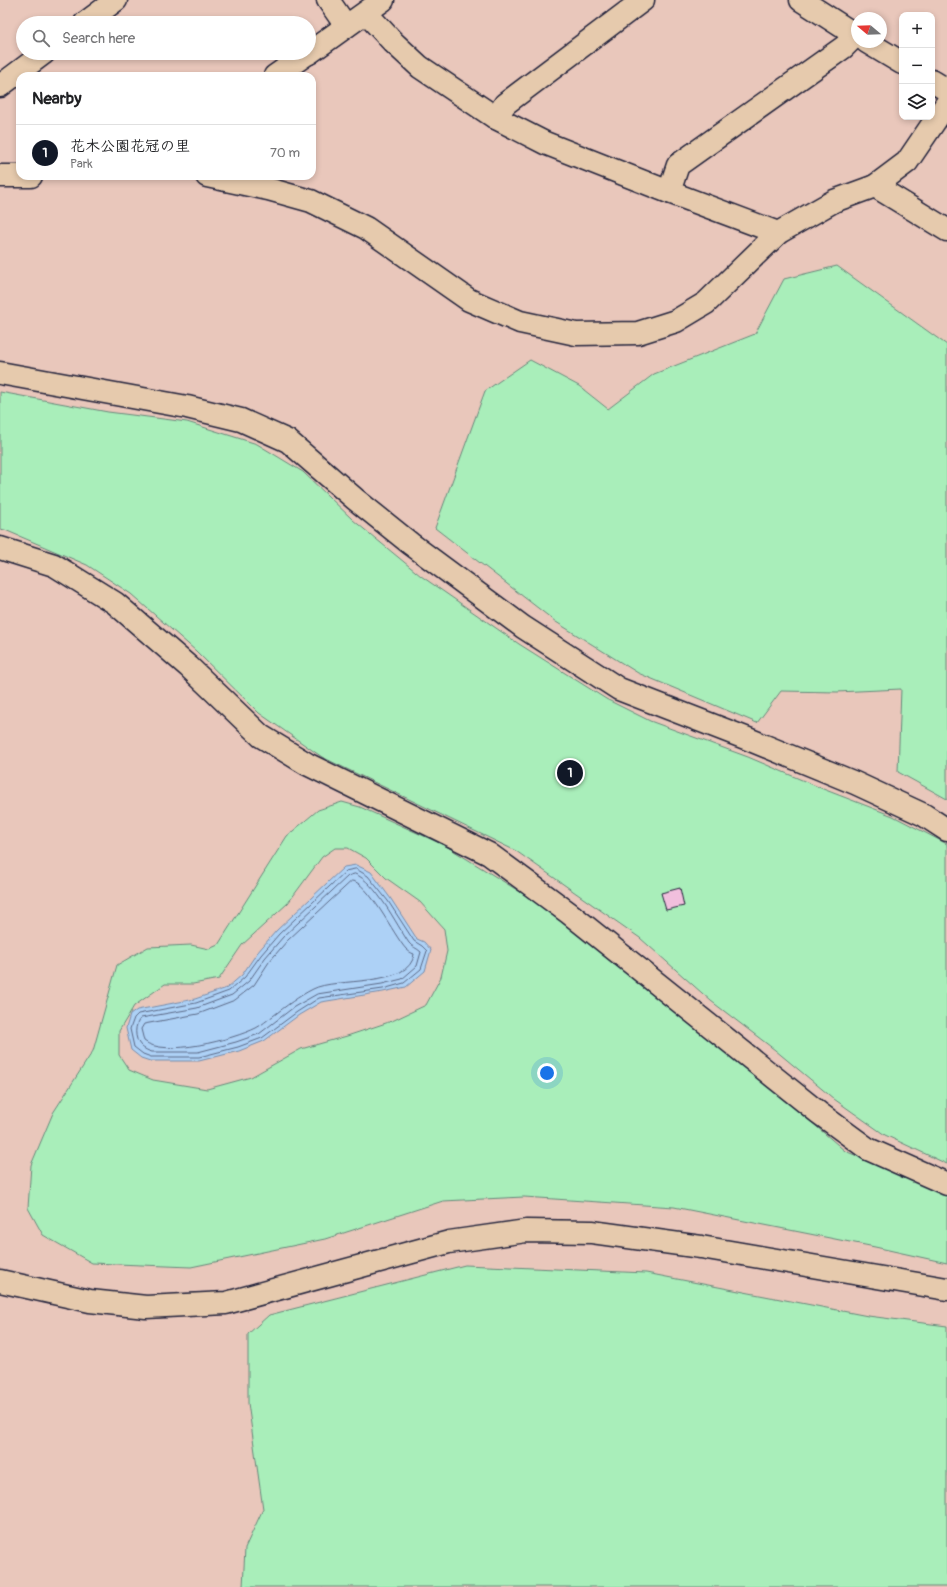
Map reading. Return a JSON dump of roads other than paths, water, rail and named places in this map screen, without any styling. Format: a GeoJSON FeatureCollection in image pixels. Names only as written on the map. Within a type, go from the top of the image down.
{"type":"FeatureCollection","features":[{"type":"Feature","properties":{"kind":"street"},"geometry":{"type":"LineString","coordinates":[[328,0],[346,26]]}},
{"type":"Feature","properties":{"kind":"street"},"geometry":{"type":"LineString","coordinates":[[316,48],[383,0]]}},
{"type":"Feature","properties":{"kind":"street"},"geometry":{"type":"LineString","coordinates":[[496,118],[505,104],[643,0]]}},
{"type":"Feature","properties":{"kind":"street"},"geometry":{"type":"LineString","coordinates":[[800,0],[851,32]]}},
{"type":"Feature","properties":{"kind":"street"},"geometry":{"type":"LineString","coordinates":[[94,16],[113,1]]}},
{"type":"Feature","properties":{"kind":"street"},"geometry":{"type":"LineString","coordinates":[[366,13],[393,42],[420,67],[496,118],[545,143],[778,233]]}},
{"type":"Feature","properties":{"kind":"street"},"geometry":{"type":"LineString","coordinates":[[669,192],[678,165],[851,43]]}},
{"type":"Feature","properties":{"kind":"street"},"geometry":{"type":"LineString","coordinates":[[877,48],[899,61]]}},
{"type":"Feature","properties":{"kind":"street"},"geometry":{"type":"LineString","coordinates":[[19,72],[35,60]]}},
{"type":"Feature","properties":{"kind":"street"},"geometry":{"type":"LineString","coordinates":[[282,72],[299,60]]}},
{"type":"Feature","properties":{"kind":"street"},"geometry":{"type":"LineString","coordinates":[[0,86],[16,74]]}},
{"type":"Feature","properties":{"kind":"street"},"geometry":{"type":"LineString","coordinates":[[935,83],[947,90]]}},
{"type":"Feature","properties":{"kind":"street"},"geometry":{"type":"LineString","coordinates":[[226,180],[268,189],[311,202],[366,228],[469,300],[520,322],[576,334],[638,333],[676,321],[706,303],[778,233],[834,201],[875,186],[907,162],[947,103]]}},
{"type":"Feature","properties":{"kind":"street"},"geometry":{"type":"LineString","coordinates":[[0,176],[16,176]]}},
{"type":"Feature","properties":{"kind":"street"},"geometry":{"type":"LineString","coordinates":[[875,186],[947,230]]}},
{"type":"Feature","properties":{"kind":"street"},"geometry":{"type":"LineString","coordinates":[[0,373],[187,407],[241,420],[288,441],[355,499],[411,544],[524,627],[619,689],[748,739],[855,783],[924,815],[947,830]]}},
{"type":"Feature","properties":{"kind":"street"},"geometry":{"type":"LineString","coordinates":[[0,548],[54,565],[115,602],[189,667],[261,736],[307,764],[489,854],[569,913],[819,1113],[868,1149],[947,1184]]}},
{"type":"Feature","properties":{"kind":"street"},"geometry":{"type":"LineString","coordinates":[[0,1281],[90,1301],[146,1307],[226,1303],[449,1242],[526,1231],[592,1232],[701,1247],[947,1289]]}},
{"type":"Feature","properties":{"kind":"water"},"geometry":{"type":"Polygon","coordinates":[[[356,865],[371,872],[391,899],[417,939],[424,942],[431,950],[425,971],[406,987],[321,1002],[299,1015],[264,1041],[239,1051],[199,1061],[150,1061],[141,1058],[131,1050],[126,1028],[130,1015],[137,1010],[195,999],[227,988],[242,975],[257,953],[276,931],[344,867],[356,865]]]}},
{"type":"Feature","properties":{"kind":"place","name":"花木公園花冠の里"},"geometry":{"type":"Point","coordinates":[570,773]}}]}
